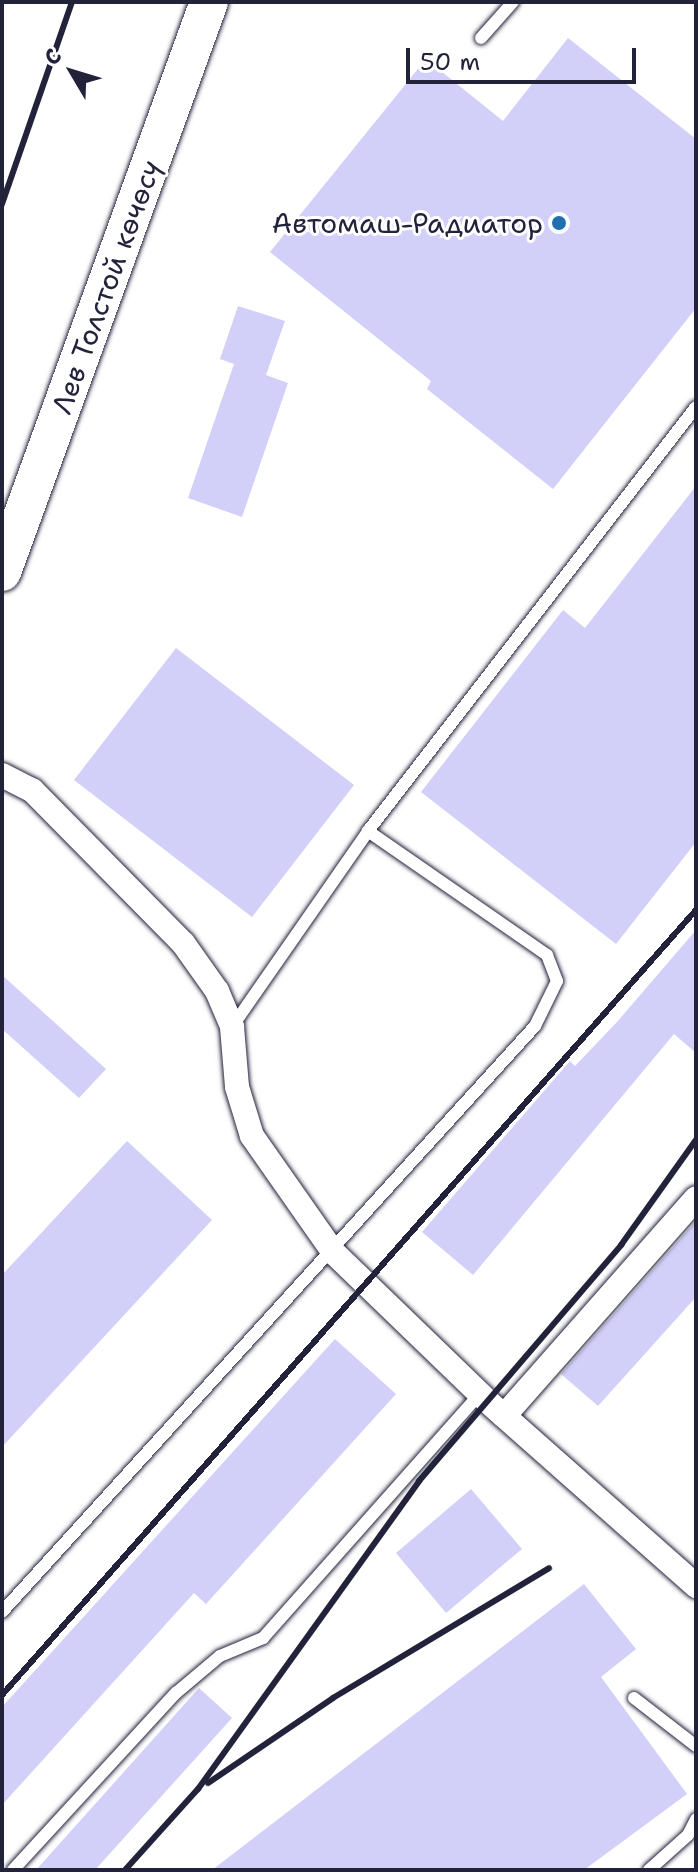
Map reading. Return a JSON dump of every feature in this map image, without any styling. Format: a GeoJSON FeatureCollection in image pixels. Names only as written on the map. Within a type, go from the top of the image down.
{"type":"FeatureCollection","features":[{"type":"Feature","properties":{"kind":"main road","name":"Лев Толстой көчөсү"},"geometry":{"type":"LineString","coordinates":[[2,572],[209,2]]}},
{"type":"Feature","properties":{"kind":"street"},"geometry":{"type":"LineString","coordinates":[[2,775],[32,790],[183,943],[217,991],[232,1027],[237,1087],[252,1136],[334,1253],[480,1394],[696,1586]]}},
{"type":"Feature","properties":{"kind":"street"},"geometry":{"type":"LineString","coordinates":[[504,1416],[696,1198]]}},
{"type":"Feature","properties":{"kind":"lane"},"geometry":{"type":"LineString","coordinates":[[481,38],[513,2]]}},
{"type":"Feature","properties":{"kind":"lane"},"geometry":{"type":"LineString","coordinates":[[232,1027],[368,831],[696,407]]}},
{"type":"Feature","properties":{"kind":"lane"},"geometry":{"type":"LineString","coordinates":[[2,1612],[334,1253],[535,1026],[557,981],[547,955],[368,831]]}},
{"type":"Feature","properties":{"kind":"lane"},"geometry":{"type":"LineString","coordinates":[[13,1870],[176,1693],[220,1656],[263,1638],[480,1394]]}},
{"type":"Feature","properties":{"kind":"lane"},"geometry":{"type":"LineString","coordinates":[[634,1698],[696,1746]]}},
{"type":"Feature","properties":{"kind":"lane"},"geometry":{"type":"LineString","coordinates":[[649,1870],[688,1835],[696,1819]]}},
{"type":"Feature","properties":{"kind":"building","name":"Автомаш-Радиатор"},"geometry":{"type":"Polygon","coordinates":[[[568,38],[696,139],[696,308],[553,489],[427,389],[431,381],[270,252],[426,59],[503,121],[568,38]]]}},
{"type":"Feature","properties":{"kind":"building"},"geometry":{"type":"Polygon","coordinates":[[[238,306],[285,321],[266,375],[288,383],[242,517],[188,498],[234,364],[220,359],[238,306]]]}},
{"type":"Feature","properties":{"kind":"building"},"geometry":{"type":"Polygon","coordinates":[[[696,486],[696,842],[616,944],[421,792],[563,610],[585,628],[696,486]]]}},
{"type":"Feature","properties":{"kind":"building"},"geometry":{"type":"Polygon","coordinates":[[[176,648],[354,785],[252,917],[74,780],[176,648]]]}},
{"type":"Feature","properties":{"kind":"building"},"geometry":{"type":"Polygon","coordinates":[[[696,930],[696,1053],[674,1034],[473,1275],[422,1232],[570,1061],[575,1066],[696,930]]]}},
{"type":"Feature","properties":{"kind":"building"},"geometry":{"type":"Polygon","coordinates":[[[2,975],[106,1069],[79,1098],[2,1029],[2,975]]]}},
{"type":"Feature","properties":{"kind":"building"},"geometry":{"type":"Polygon","coordinates":[[[127,1141],[212,1220],[2,1447],[2,1275],[127,1141]]]}},
{"type":"Feature","properties":{"kind":"building"},"geometry":{"type":"Polygon","coordinates":[[[696,1221],[696,1297],[598,1406],[561,1374],[696,1221]]]}},
{"type":"Feature","properties":{"kind":"building"},"geometry":{"type":"Polygon","coordinates":[[[335,1339],[396,1394],[206,1604],[194,1593],[2,1805],[2,1707],[335,1339]]]}},
{"type":"Feature","properties":{"kind":"building"},"geometry":{"type":"Polygon","coordinates":[[[471,1489],[522,1549],[446,1613],[396,1553],[471,1489]]]}},
{"type":"Feature","properties":{"kind":"building"},"geometry":{"type":"Polygon","coordinates":[[[584,1584],[636,1649],[601,1677],[687,1794],[584,1870],[212,1870],[584,1584]]]}},
{"type":"Feature","properties":{"kind":"building"},"geometry":{"type":"Polygon","coordinates":[[[199,1688],[232,1718],[95,1870],[36,1870],[199,1688]]]}},
{"type":"Feature","properties":{"kind":"railway"},"geometry":{"type":"LineString","coordinates":[[2,204],[72,2]]}},
{"type":"Feature","properties":{"kind":"railway"},"geometry":{"type":"LineString","coordinates":[[2,1695],[696,910]]}},
{"type":"Feature","properties":{"kind":"railway"},"geometry":{"type":"LineString","coordinates":[[125,1870],[198,1789],[419,1481],[621,1245],[696,1140]]}},
{"type":"Feature","properties":{"kind":"railway"},"geometry":{"type":"LineString","coordinates":[[208,1783],[333,1698],[549,1568]]}},
{"type":"Feature","properties":{"kind":"place","name":"Автомаш-Радиатор"},"geometry":{"type":"Point","coordinates":[559,223]}}]}
